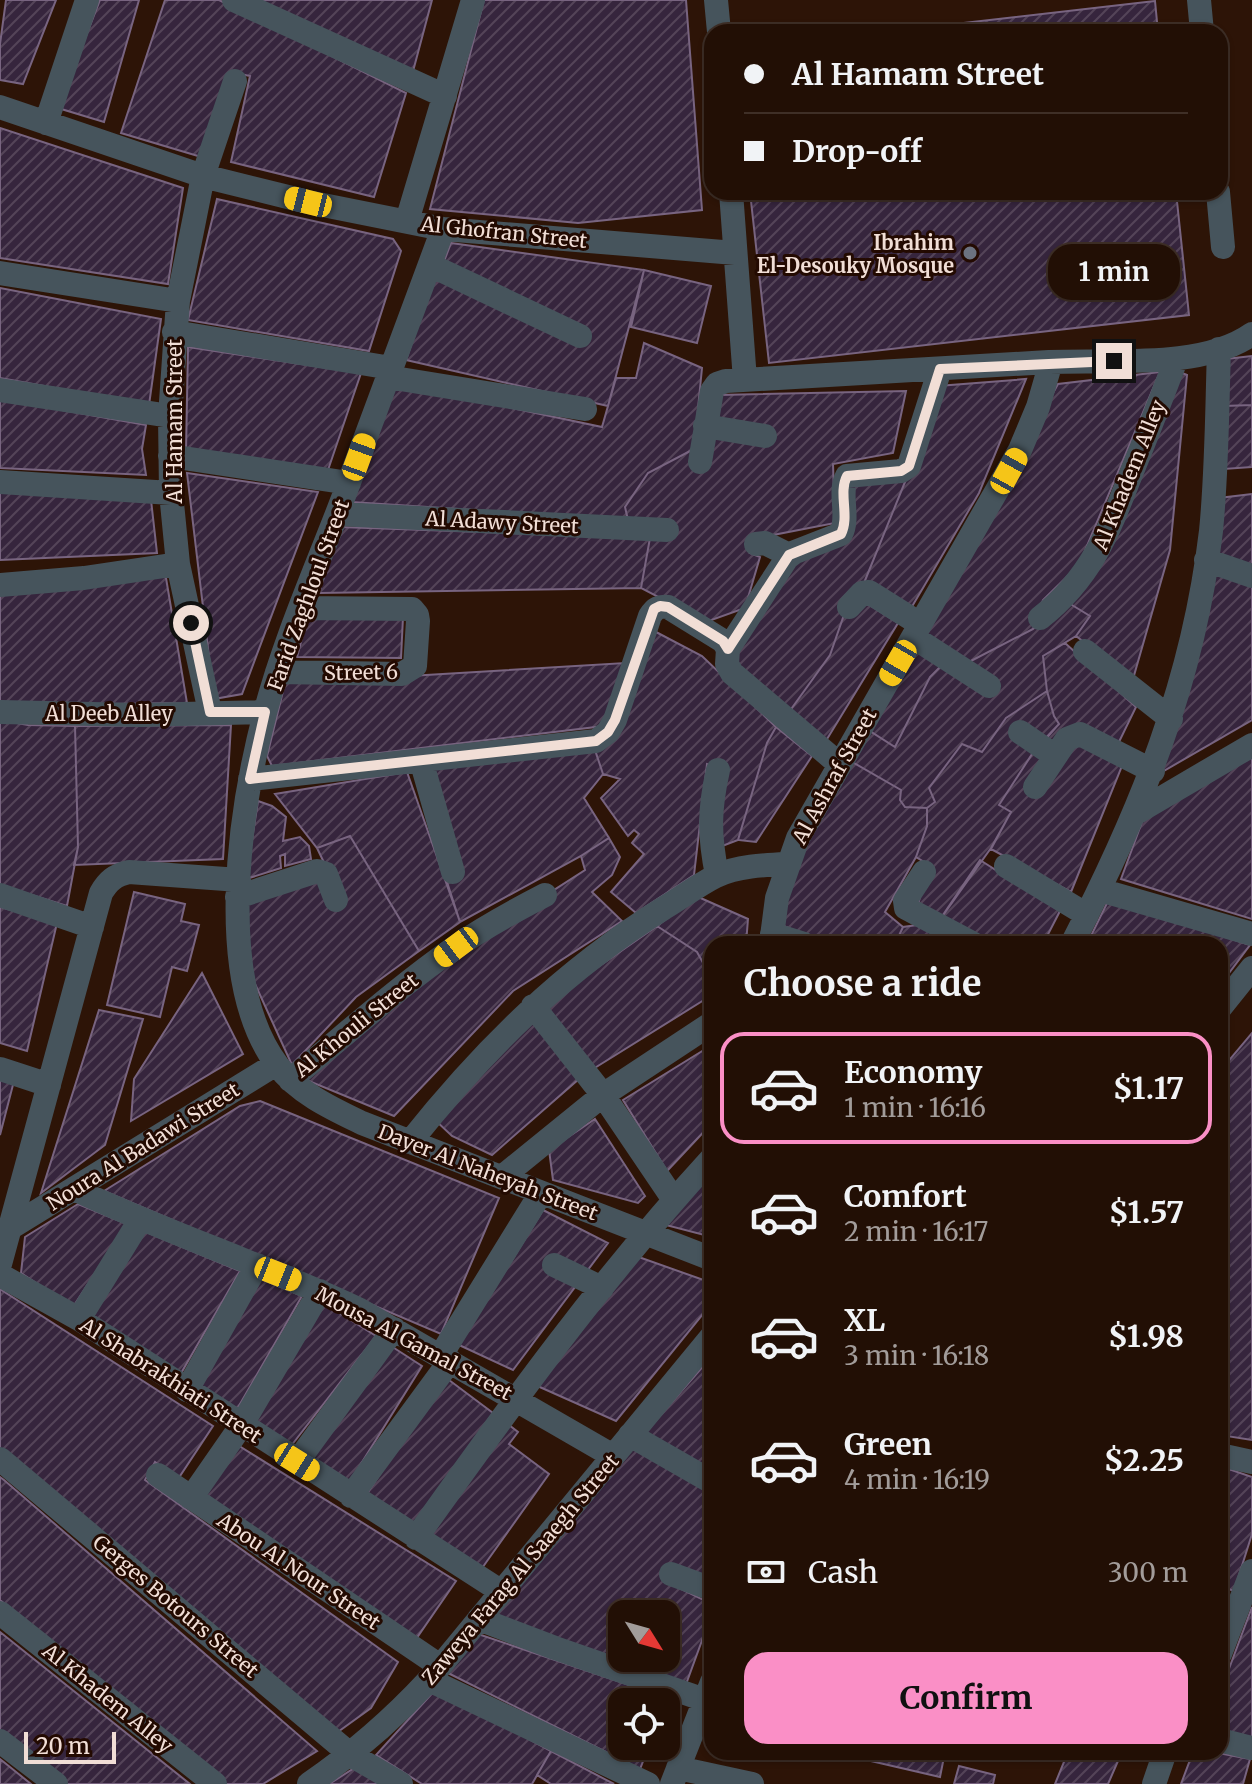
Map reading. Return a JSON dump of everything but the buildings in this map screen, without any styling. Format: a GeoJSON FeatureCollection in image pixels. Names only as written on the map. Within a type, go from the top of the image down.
{"type":"FeatureCollection","features":[{"type":"Feature","properties":{"kind":"street"},"geometry":{"type":"LineString","coordinates":[[46,123],[87,0]]}},
{"type":"Feature","properties":{"kind":"street"},"geometry":{"type":"LineString","coordinates":[[234,0],[445,96]]}},
{"type":"Feature","properties":{"kind":"street"},"geometry":{"type":"LineString","coordinates":[[407,221],[473,0]]}},
{"type":"Feature","properties":{"kind":"street"},"geometry":{"type":"LineString","coordinates":[[716,0],[718,24]]}},
{"type":"Feature","properties":{"kind":"street"},"geometry":{"type":"LineString","coordinates":[[1199,0],[1201,24]]}},
{"type":"Feature","properties":{"kind":"street","name":"Al Hamam Street"},"geometry":{"type":"LineString","coordinates":[[210,712],[178,564],[171,493],[170,416],[178,301],[203,176],[235,81]]}},
{"type":"Feature","properties":{"kind":"street","name":"Al Ghofran Street"},"geometry":{"type":"LineString","coordinates":[[0,107],[203,176],[308,202],[443,229],[735,253]]}},
{"type":"Feature","properties":{"kind":"street"},"geometry":{"type":"LineString","coordinates":[[732,200],[745,380]]}},
{"type":"Feature","properties":{"kind":"street"},"geometry":{"type":"LineString","coordinates":[[1219,200],[1223,247]]}},
{"type":"Feature","properties":{"kind":"street","name":"Farid Zaghloul Street"},"geometry":{"type":"LineString","coordinates":[[283,1072],[260,1033],[242,978],[236,931],[250,779],[277,672],[443,229]]}},
{"type":"Feature","properties":{"kind":"street"},"geometry":{"type":"LineString","coordinates":[[430,265],[580,336]]}},
{"type":"Feature","properties":{"kind":"street"},"geometry":{"type":"LineString","coordinates":[[0,273],[178,301]]}},
{"type":"Feature","properties":{"kind":"street"},"geometry":{"type":"LineString","coordinates":[[174,332],[585,409]]}},
{"type":"Feature","properties":{"kind":"street"},"geometry":{"type":"LineString","coordinates":[[700,462],[712,391],[717,384],[1051,362],[1176,360],[1219,349],[1252,334]]}},
{"type":"Feature","properties":{"kind":"street"},"geometry":{"type":"LineString","coordinates":[[1076,936],[1153,771],[1188,658],[1206,560],[1216,470],[1219,349]]}},
{"type":"Feature","properties":{"kind":"street","name":"Al Khadem Alley"},"geometry":{"type":"LineString","coordinates":[[1040,618],[1078,583],[1106,539],[1176,360]]}},
{"type":"Feature","properties":{"kind":"street","name":"Al Ashraf Street"},"geometry":{"type":"LineString","coordinates":[[771,936],[777,898],[787,864],[804,825],[1020,450],[1038,407],[1051,362]]}},
{"type":"Feature","properties":{"kind":"street"},"geometry":{"type":"LineString","coordinates":[[839,764],[732,673],[727,664],[728,649],[789,555],[841,534],[844,527],[843,483],[847,476],[901,471],[909,466],[940,369]]}},
{"type":"Feature","properties":{"kind":"street"},"geometry":{"type":"LineString","coordinates":[[0,390],[170,416]]}},
{"type":"Feature","properties":{"kind":"street"},"geometry":{"type":"LineString","coordinates":[[705,426],[765,436]]}},
{"type":"Feature","properties":{"kind":"street"},"geometry":{"type":"LineString","coordinates":[[170,456],[349,483]]}},
{"type":"Feature","properties":{"kind":"street"},"geometry":{"type":"LineString","coordinates":[[0,482],[171,493]]}},
{"type":"Feature","properties":{"kind":"street","name":"Al Adawy Street"},"geometry":{"type":"LineString","coordinates":[[337,514],[667,530]]}},
{"type":"Feature","properties":{"kind":"street"},"geometry":{"type":"LineString","coordinates":[[756,544],[765,543],[789,555]]}},
{"type":"Feature","properties":{"kind":"street"},"geometry":{"type":"LineString","coordinates":[[1206,560],[1252,576]]}},
{"type":"Feature","properties":{"kind":"street"},"geometry":{"type":"LineString","coordinates":[[0,585],[84,578],[178,564]]}},
{"type":"Feature","properties":{"kind":"street"},"geometry":{"type":"LineString","coordinates":[[849,607],[862,593],[869,592],[989,686]]}},
{"type":"Feature","properties":{"kind":"street"},"geometry":{"type":"LineString","coordinates":[[250,779],[596,741],[603,737],[615,720],[650,616],[660,606],[668,607],[723,641],[728,649]]}},
{"type":"Feature","properties":{"kind":"street","name":"Street 6"},"geometry":{"type":"LineString","coordinates":[[277,672],[402,674],[415,666],[418,659],[418,621],[412,609],[300,608]]}},
{"type":"Feature","properties":{"kind":"street"},"geometry":{"type":"LineString","coordinates":[[1085,651],[1171,719]]}},
{"type":"Feature","properties":{"kind":"street","name":"Al Deeb Alley"},"geometry":{"type":"LineString","coordinates":[[0,712],[139,715],[265,712]]}},
{"type":"Feature","properties":{"kind":"street"},"geometry":{"type":"LineString","coordinates":[[1020,732],[1055,756]]}},
{"type":"Feature","properties":{"kind":"street"},"geometry":{"type":"LineString","coordinates":[[1035,787],[1067,739],[1080,734],[1153,771]]}},
{"type":"Feature","properties":{"kind":"street"},"geometry":{"type":"LineString","coordinates":[[1136,813],[1252,745]]}},
{"type":"Feature","properties":{"kind":"street"},"geometry":{"type":"LineString","coordinates":[[421,760],[453,872]]}},
{"type":"Feature","properties":{"kind":"street"},"geometry":{"type":"LineString","coordinates":[[717,875],[710,841],[710,805],[718,770]]}},
{"type":"Feature","properties":{"kind":"street"},"geometry":{"type":"LineString","coordinates":[[410,1142],[489,1048],[533,1006],[621,935],[717,875],[752,866],[787,864]]}},
{"type":"Feature","properties":{"kind":"street"},"geometry":{"type":"LineString","coordinates":[[1006,866],[1087,915]]}},
{"type":"Feature","properties":{"kind":"street"},"geometry":{"type":"LineString","coordinates":[[0,1264],[105,885],[120,874],[129,872],[238,888],[317,871],[326,874],[336,900]]}},
{"type":"Feature","properties":{"kind":"street"},"geometry":{"type":"LineString","coordinates":[[924,872],[905,901],[906,908],[959,936]]}},
{"type":"Feature","properties":{"kind":"street"},"geometry":{"type":"LineString","coordinates":[[1100,890],[1252,934]]}},
{"type":"Feature","properties":{"kind":"street"},"geometry":{"type":"LineString","coordinates":[[0,895],[92,927]]}},
{"type":"Feature","properties":{"kind":"street","name":"Al Khouli Street"},"geometry":{"type":"LineString","coordinates":[[283,1072],[456,947],[499,919],[545,895]]}},
{"type":"Feature","properties":{"kind":"street"},"geometry":{"type":"LineString","coordinates":[[1228,998],[1252,968]]}},
{"type":"Feature","properties":{"kind":"street"},"geometry":{"type":"LineString","coordinates":[[533,1006],[603,1095],[674,1200]]}},
{"type":"Feature","properties":{"kind":"street"},"geometry":{"type":"LineString","coordinates":[[502,1177],[603,1095],[704,1027]]}},
{"type":"Feature","properties":{"kind":"street"},"geometry":{"type":"LineString","coordinates":[[0,1069],[49,1085]]}},
{"type":"Feature","properties":{"kind":"street","name":"Dayer Al Naheyah Street"},"geometry":{"type":"LineString","coordinates":[[283,1072],[336,1111],[704,1256]]}},
{"type":"Feature","properties":{"kind":"street","name":"Noura Al Badawi Street"},"geometry":{"type":"LineString","coordinates":[[10,1228],[283,1072]]}},
{"type":"Feature","properties":{"kind":"street"},"geometry":{"type":"LineString","coordinates":[[416,1538],[516,1398],[644,1233],[704,1167]]}},
{"type":"Feature","properties":{"kind":"street","name":"Mousa Al Gamal Street"},"geometry":{"type":"LineString","coordinates":[[74,1189],[140,1220],[320,1291],[446,1358],[613,1456]]}},
{"type":"Feature","properties":{"kind":"street"},"geometry":{"type":"LineString","coordinates":[[351,1496],[446,1358],[541,1193]]}},
{"type":"Feature","properties":{"kind":"street"},"geometry":{"type":"LineString","coordinates":[[79,1319],[140,1220]]}},
{"type":"Feature","properties":{"kind":"street"},"geometry":{"type":"LineString","coordinates":[[187,1390],[257,1265]]}},
{"type":"Feature","properties":{"kind":"street"},"geometry":{"type":"LineString","coordinates":[[554,1265],[602,1288]]}},
{"type":"Feature","properties":{"kind":"street","name":"Al Shabrakhiati Street"},"geometry":{"type":"LineString","coordinates":[[0,1275],[79,1319],[502,1592]]}},
{"type":"Feature","properties":{"kind":"street"},"geometry":{"type":"LineString","coordinates":[[191,1498],[241,1426],[320,1291]]}},
{"type":"Feature","properties":{"kind":"street"},"geometry":{"type":"LineString","coordinates":[[297,1462],[394,1329]]}},
{"type":"Feature","properties":{"kind":"street","name":"Zaweya Farag Al Saaegh Street"},"geometry":{"type":"LineString","coordinates":[[309,1784],[379,1731],[434,1673],[704,1346]]}},
{"type":"Feature","properties":{"kind":"street"},"geometry":{"type":"LineString","coordinates":[[630,1435],[704,1477]]}},
{"type":"Feature","properties":{"kind":"street"},"geometry":{"type":"LineString","coordinates":[[1228,1457],[1252,1462]]}},
{"type":"Feature","properties":{"kind":"street","name":"Gerges Botours Street"},"geometry":{"type":"LineString","coordinates":[[0,1459],[351,1755],[401,1784]]}},
{"type":"Feature","properties":{"kind":"street","name":"Abou Al Nour Street"},"geometry":{"type":"LineString","coordinates":[[158,1475],[434,1673],[648,1784]]}},
{"type":"Feature","properties":{"kind":"street"},"geometry":{"type":"LineString","coordinates":[[1229,1603],[1252,1571]]}},
{"type":"Feature","properties":{"kind":"street"},"geometry":{"type":"LineString","coordinates":[[671,1574],[704,1586]]}},
{"type":"Feature","properties":{"kind":"street","name":"Al Khadem Alley"},"geometry":{"type":"LineString","coordinates":[[0,1613],[215,1784]]}},
{"type":"Feature","properties":{"kind":"street"},"geometry":{"type":"LineString","coordinates":[[479,1619],[555,1648],[704,1690]]}},
{"type":"Feature","properties":{"kind":"street"},"geometry":{"type":"LineString","coordinates":[[704,1701],[675,1776],[752,1784]]}},
{"type":"Feature","properties":{"kind":"street"},"geometry":{"type":"LineString","coordinates":[[0,1741],[56,1784]]}},
{"type":"Feature","properties":{"kind":"street"},"geometry":{"type":"LineString","coordinates":[[1228,1742],[1252,1748]]}},
{"type":"Feature","properties":{"kind":"street"},"geometry":{"type":"LineString","coordinates":[[1154,1784],[1162,1760]]}},
{"type":"Feature","properties":{"kind":"place","name":"Ibrahim El-Desouky Mosque"},"geometry":{"type":"Point","coordinates":[970,253]}},
{"type":"Feature","properties":{"kind":"route"},"geometry":{"type":"LineString","coordinates":[[191,623],[210,712],[265,712],[250,779],[596,741],[608,732],[615,720],[654,609],[668,607],[723,641],[728,649],[789,555],[841,534],[844,527],[844,479],[851,475],[906,470],[940,369],[1114,361]]}}]}
